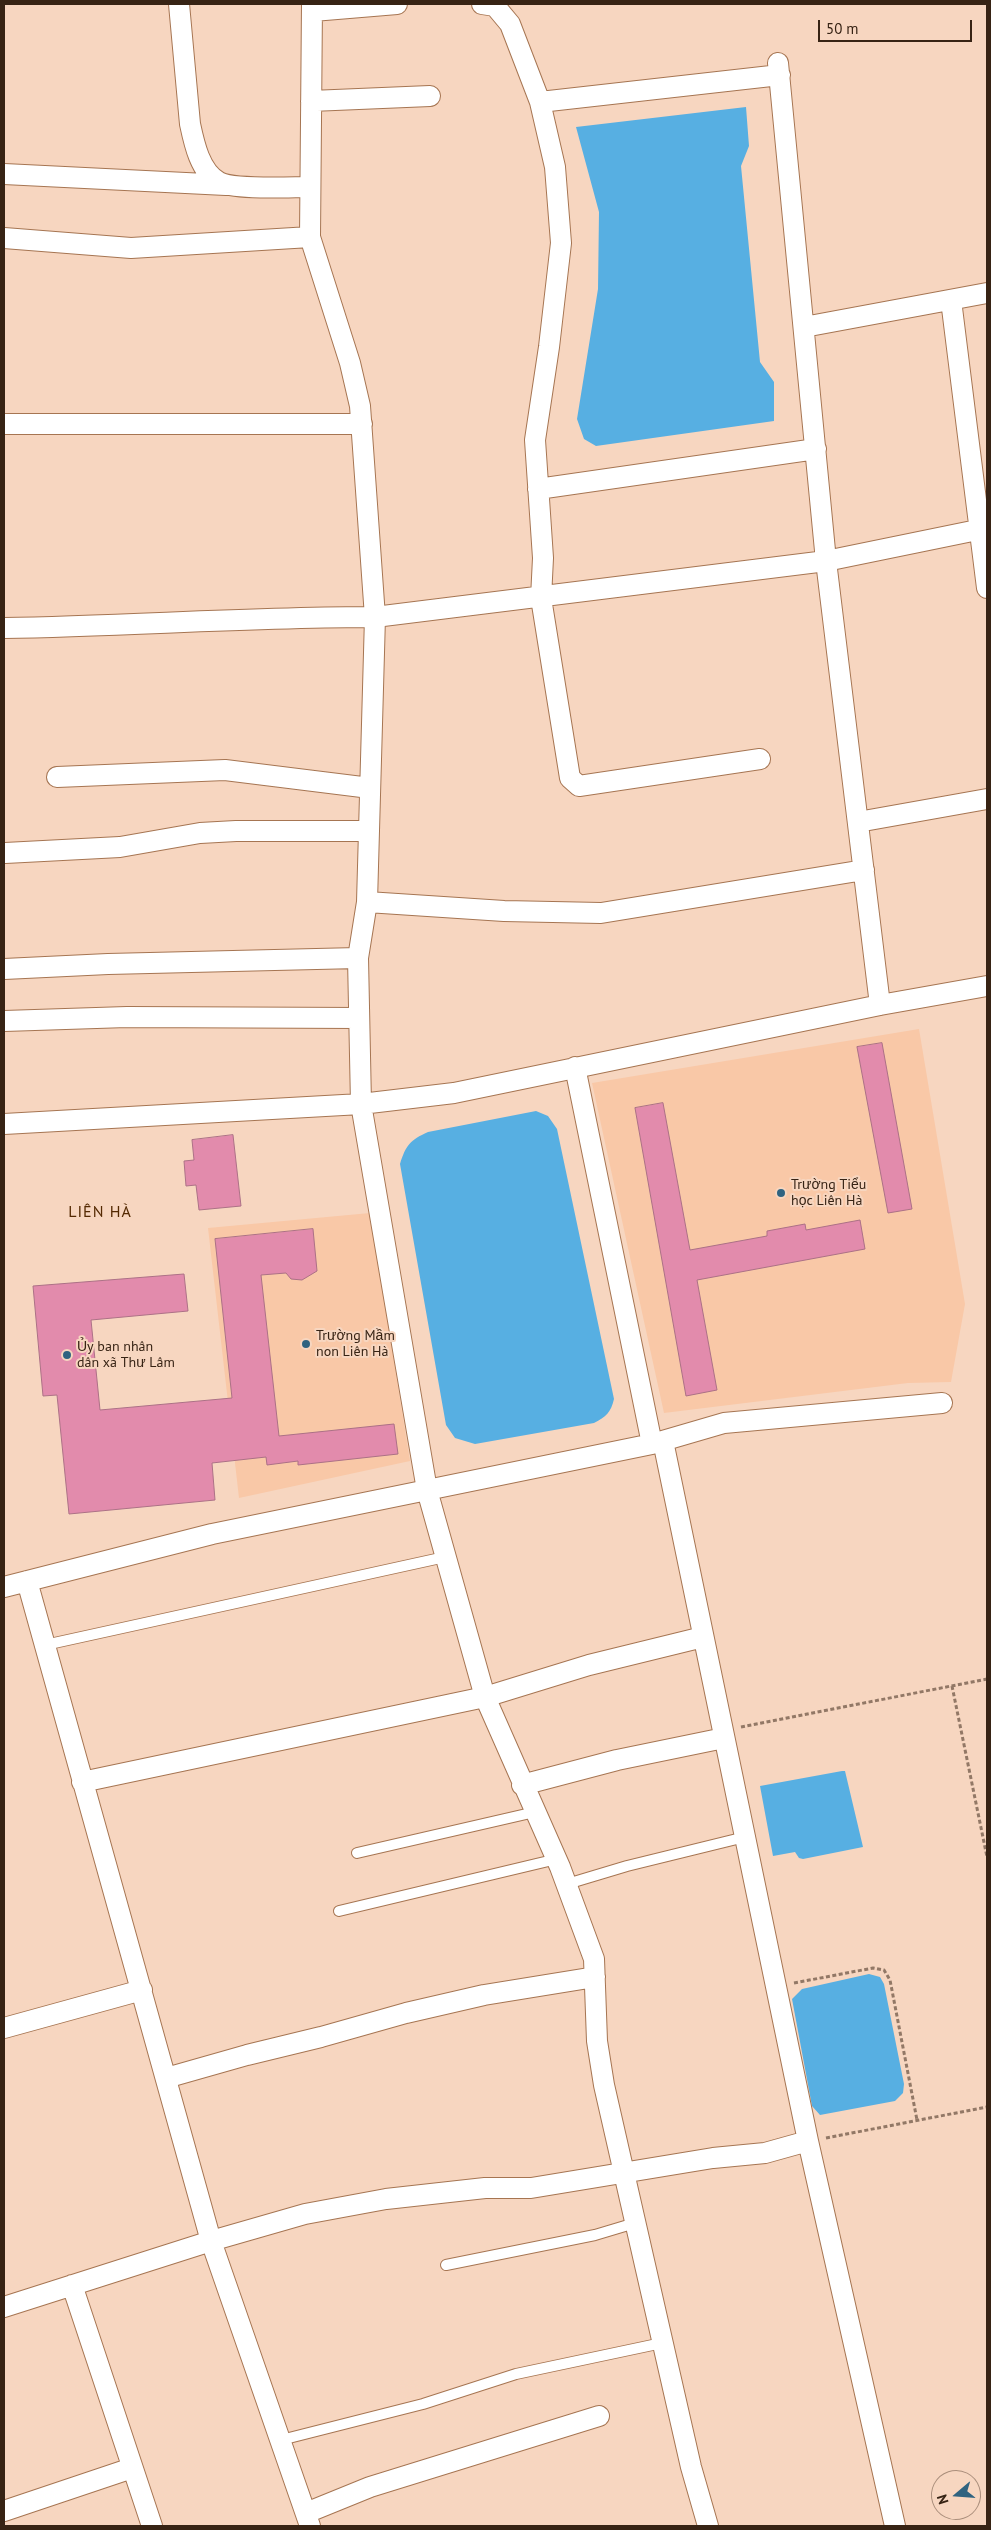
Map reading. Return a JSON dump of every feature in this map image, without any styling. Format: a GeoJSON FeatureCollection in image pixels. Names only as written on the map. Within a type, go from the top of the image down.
{"type":"FeatureCollection","features":[{"type":"Feature","properties":{"kind":"street"},"geometry":{"type":"LineString","coordinates":[[179,4],[190,124],[194,143],[208,173],[219,182],[233,186]]}},
{"type":"Feature","properties":{"kind":"street"},"geometry":{"type":"LineString","coordinates":[[397,4],[313,7],[309,187],[310,237],[350,363],[362,424],[375,617],[367,902],[358,958],[361,1104],[427,1490],[484,1698],[557,1859],[594,1959],[597,2041],[623,2173],[691,2467],[708,2526]]}},
{"type":"Feature","properties":{"kind":"street"},"geometry":{"type":"LineString","coordinates":[[482,4],[495,6],[510,24],[540,102],[555,167],[561,243],[549,347],[535,440],[543,558],[542,598],[568,771],[573,783],[579,786],[760,759]]}},
{"type":"Feature","properties":{"kind":"street"},"geometry":{"type":"LineString","coordinates":[[540,102],[779,70],[826,561],[880,1005]]}},
{"type":"Feature","properties":{"kind":"street"},"geometry":{"type":"LineString","coordinates":[[311,101],[430,96]]}},
{"type":"Feature","properties":{"kind":"street"},"geometry":{"type":"LineString","coordinates":[[4,174],[123,182],[309,187]]}},
{"type":"Feature","properties":{"kind":"street"},"geometry":{"type":"LineString","coordinates":[[4,238],[131,248],[310,237]]}},
{"type":"Feature","properties":{"kind":"street"},"geometry":{"type":"LineString","coordinates":[[804,327],[987,293]]}},
{"type":"Feature","properties":{"kind":"street"},"geometry":{"type":"LineString","coordinates":[[952,300],[983,529],[987,588]]}},
{"type":"Feature","properties":{"kind":"street"},"geometry":{"type":"LineString","coordinates":[[4,424],[362,424]]}},
{"type":"Feature","properties":{"kind":"street"},"geometry":{"type":"LineString","coordinates":[[538,490],[816,449]]}},
{"type":"Feature","properties":{"kind":"street"},"geometry":{"type":"LineString","coordinates":[[4,628],[194,623],[315,617],[375,617],[542,598],[826,561],[983,529]]}},
{"type":"Feature","properties":{"kind":"street"},"geometry":{"type":"LineString","coordinates":[[57,777],[225,770],[370,788]]}},
{"type":"Feature","properties":{"kind":"street"},"geometry":{"type":"LineString","coordinates":[[858,822],[987,799]]}},
{"type":"Feature","properties":{"kind":"street"},"geometry":{"type":"LineString","coordinates":[[5,853],[120,847],[200,833],[236,831],[369,831]]}},
{"type":"Feature","properties":{"kind":"street"},"geometry":{"type":"LineString","coordinates":[[367,902],[504,911],[601,913],[864,870]]}},
{"type":"Feature","properties":{"kind":"street"},"geometry":{"type":"LineString","coordinates":[[4,969],[108,964],[358,958]]}},
{"type":"Feature","properties":{"kind":"street"},"geometry":{"type":"LineString","coordinates":[[4,1124],[361,1104],[454,1093],[880,1005],[987,986]]}},
{"type":"Feature","properties":{"kind":"street"},"geometry":{"type":"LineString","coordinates":[[4,1021],[127,1017],[359,1018]]}},
{"type":"Feature","properties":{"kind":"street"},"geometry":{"type":"LineString","coordinates":[[575,1068],[703,1637],[808,2141],[895,2526]]}},
{"type":"Feature","properties":{"kind":"street"},"geometry":{"type":"LineString","coordinates":[[4,1587],[212,1534],[658,1443],[724,1423],[942,1403]]}},
{"type":"Feature","properties":{"kind":"street"},"geometry":{"type":"LineString","coordinates":[[27,1581],[82,1782],[104,1850],[211,2241],[308,2519],[370,2486],[599,2416]]}},
{"type":"Feature","properties":{"kind":"street"},"geometry":{"type":"LineString","coordinates":[[82,1782],[484,1698],[589,1665],[703,1637]]}},
{"type":"Feature","properties":{"kind":"street"},"geometry":{"type":"LineString","coordinates":[[522,1785],[724,1734]]}},
{"type":"Feature","properties":{"kind":"street"},"geometry":{"type":"LineString","coordinates":[[166,2078],[247,2054],[423,2009],[484,1995],[595,1977]]}},
{"type":"Feature","properties":{"kind":"street"},"geometry":{"type":"LineString","coordinates":[[4,2028],[142,1990]]}},
{"type":"Feature","properties":{"kind":"street"},"geometry":{"type":"LineString","coordinates":[[4,2307],[211,2241],[305,2214],[386,2199],[484,2188],[531,2188],[713,2158],[765,2153],[808,2141]]}},
{"type":"Feature","properties":{"kind":"street"},"geometry":{"type":"LineString","coordinates":[[72,2285],[152,2526]]}},
{"type":"Feature","properties":{"kind":"street"},"geometry":{"type":"LineString","coordinates":[[5,2507],[132,2468]]}},
{"type":"Feature","properties":{"kind":"lane"},"geometry":{"type":"LineString","coordinates":[[45,1644],[445,1557]]}},
{"type":"Feature","properties":{"kind":"lane"},"geometry":{"type":"LineString","coordinates":[[357,1853],[535,1812]]}},
{"type":"Feature","properties":{"kind":"lane"},"geometry":{"type":"LineString","coordinates":[[567,1884],[627,1866],[745,1837]]}},
{"type":"Feature","properties":{"kind":"lane"},"geometry":{"type":"LineString","coordinates":[[339,1911],[557,1859]]}},
{"type":"Feature","properties":{"kind":"lane"},"geometry":{"type":"LineString","coordinates":[[446,2265],[595,2236],[635,2224]]}},
{"type":"Feature","properties":{"kind":"lane"},"geometry":{"type":"LineString","coordinates":[[281,2440],[423,2404],[516,2374],[662,2343]]}},
{"type":"Feature","properties":{"kind":"path"},"geometry":{"type":"LineString","coordinates":[[724,1734],[987,1679]]}},
{"type":"Feature","properties":{"kind":"path"},"geometry":{"type":"LineString","coordinates":[[952,1686],[987,1857]]}},
{"type":"Feature","properties":{"kind":"path"},"geometry":{"type":"LineString","coordinates":[[776,1986],[873,1968],[884,1970],[890,1980],[917,2120]]}},
{"type":"Feature","properties":{"kind":"path"},"geometry":{"type":"LineString","coordinates":[[808,2141],[987,2107]]}},
{"type":"Feature","properties":{"kind":"shaded area","name":"Trường Tiểu học Liên Hà"},"geometry":{"type":"Polygon","coordinates":[[[919,1029],[965,1304],[951,1382],[908,1383],[664,1413],[592,1083],[919,1029]]]}},
{"type":"Feature","properties":{"kind":"shaded area","name":"Trường Mầm non Liên Hà"},"geometry":{"type":"Polygon","coordinates":[[[370,1213],[410,1461],[239,1498],[208,1228],[370,1213]]]}},
{"type":"Feature","properties":{"kind":"water"},"geometry":{"type":"Polygon","coordinates":[[[746,107],[749,146],[741,166],[760,362],[774,382],[774,421],[596,446],[584,439],[577,419],[598,289],[599,212],[576,127],[746,107]]]}},
{"type":"Feature","properties":{"kind":"water"},"geometry":{"type":"Polygon","coordinates":[[[536,1111],[548,1116],[557,1129],[614,1399],[607,1414],[594,1423],[475,1444],[455,1438],[446,1425],[400,1164],[404,1152],[410,1144],[428,1132],[536,1111]]]}},
{"type":"Feature","properties":{"kind":"water"},"geometry":{"type":"Polygon","coordinates":[[[845,1771],[863,1847],[803,1859],[799,1858],[795,1852],[773,1856],[760,1786],[845,1771]]]}},
{"type":"Feature","properties":{"kind":"water"},"geometry":{"type":"Polygon","coordinates":[[[869,1974],[880,1977],[884,1984],[904,2084],[903,2093],[895,2101],[820,2115],[812,2106],[792,1999],[802,1989],[869,1974]]]}},
{"type":"Feature","properties":{"kind":"building"},"geometry":{"type":"Polygon","coordinates":[[[882,1043],[912,1209],[888,1213],[857,1047],[882,1043]]]}},
{"type":"Feature","properties":{"kind":"building"},"geometry":{"type":"Polygon","coordinates":[[[663,1103],[690,1250],[767,1236],[767,1231],[805,1224],[806,1230],[860,1220],[865,1249],[697,1280],[717,1390],[686,1396],[635,1108],[663,1103]]]}},
{"type":"Feature","properties":{"kind":"building"},"geometry":{"type":"Polygon","coordinates":[[[233,1135],[241,1206],[199,1210],[196,1185],[186,1186],[184,1161],[194,1160],[192,1140],[233,1135]]]}},
{"type":"Feature","properties":{"kind":"building"},"geometry":{"type":"Polygon","coordinates":[[[313,1229],[317,1271],[302,1280],[291,1279],[286,1273],[261,1275],[279,1436],[394,1424],[398,1454],[298,1465],[298,1461],[267,1465],[266,1457],[212,1463],[215,1500],[69,1514],[57,1395],[43,1396],[33,1286],[184,1274],[188,1311],[91,1320],[100,1410],[232,1398],[215,1239],[313,1229]]]}},
{"type":"Feature","properties":{"kind":"place","name":"Trường Tiểu học Liên Hà"},"geometry":{"type":"Point","coordinates":[781,1193]}},
{"type":"Feature","properties":{"kind":"place","name":"Trường Mầm non Liên Hà"},"geometry":{"type":"Point","coordinates":[306,1344]}},
{"type":"Feature","properties":{"kind":"place","name":"Ủy ban nhân dân xã Thư Lâm"},"geometry":{"type":"Point","coordinates":[67,1355]}},
{"type":"Feature","properties":{"kind":"district","name":"LIÊN HÀ"},"geometry":{"type":"Point","coordinates":[100,1212]}}]}
